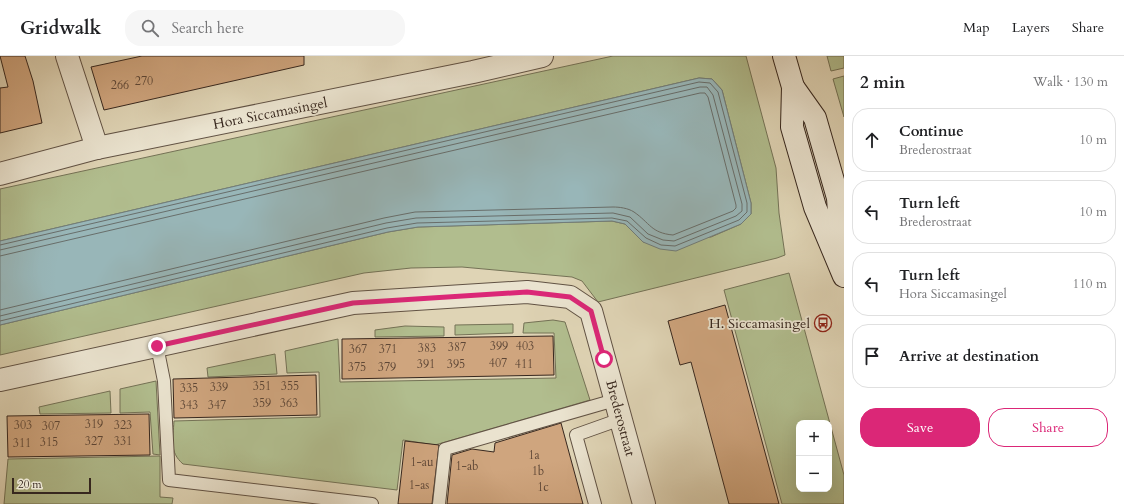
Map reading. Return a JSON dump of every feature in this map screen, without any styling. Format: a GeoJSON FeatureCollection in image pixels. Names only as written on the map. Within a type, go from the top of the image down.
{"type":"FeatureCollection","features":[{"type":"Feature","properties":{"kind":"street"},"geometry":{"type":"LineString","coordinates":[[67,56],[96,148]]}},
{"type":"Feature","properties":{"kind":"street","name":"Hora Siccamasingel"},"geometry":{"type":"LineString","coordinates":[[0,174],[96,148],[471,64],[542,56]]}},
{"type":"Feature","properties":{"kind":"street"},"geometry":{"type":"LineString","coordinates":[[784,56],[793,87],[816,118],[838,198],[844,275]]}},
{"type":"Feature","properties":{"kind":"street","name":"Brederostraat"},"geometry":{"type":"LineString","coordinates":[[157,346],[353,303],[527,292],[570,297],[591,311],[644,504]]}},
{"type":"Feature","properties":{"kind":"street"},"geometry":{"type":"LineString","coordinates":[[0,380],[157,346]]}},
{"type":"Feature","properties":{"kind":"lane"},"geometry":{"type":"LineString","coordinates":[[157,346],[164,381],[169,480],[372,504]]}},
{"type":"Feature","properties":{"kind":"lane"},"geometry":{"type":"LineString","coordinates":[[438,504],[445,449],[618,409]]}},
{"type":"Feature","properties":{"kind":"lane"},"geometry":{"type":"LineString","coordinates":[[595,504],[576,435],[618,409]]}},
{"type":"Feature","properties":{"kind":"green space"},"geometry":{"type":"Polygon","coordinates":[[[613,56],[746,56],[776,168],[779,213],[785,255],[598,302],[582,281],[572,277],[462,267],[411,268],[364,273],[0,355],[0,325],[388,232],[418,227],[612,221],[625,224],[643,242],[711,237],[741,224],[751,214],[751,203],[722,90],[712,79],[699,78],[0,241],[0,189],[613,56]]]}},
{"type":"Feature","properties":{"kind":"green space"},"geometry":{"type":"Polygon","coordinates":[[[827,56],[844,56],[844,68],[831,71],[827,56]]]}},
{"type":"Feature","properties":{"kind":"green space"},"geometry":{"type":"Polygon","coordinates":[[[844,76],[844,117],[833,79],[844,76]]]}},
{"type":"Feature","properties":{"kind":"green space"},"geometry":{"type":"Polygon","coordinates":[[[789,273],[829,420],[796,420],[796,492],[832,492],[832,431],[844,475],[844,504],[782,504],[724,290],[789,273]]]}},
{"type":"Feature","properties":{"kind":"green space"},"geometry":{"type":"Polygon","coordinates":[[[553,320],[565,322],[590,400],[435,445],[403,440],[397,490],[183,464],[174,450],[174,421],[320,417],[319,372],[287,373],[285,351],[338,339],[340,382],[556,378],[554,333],[523,333],[524,323],[553,320]]]}},
{"type":"Feature","properties":{"kind":"green space"},"geometry":{"type":"Polygon","coordinates":[[[513,324],[513,333],[455,335],[455,325],[513,324]]]}},
{"type":"Feature","properties":{"kind":"green space"},"geometry":{"type":"Polygon","coordinates":[[[405,326],[444,327],[444,336],[375,337],[375,330],[405,326]]]}},
{"type":"Feature","properties":{"kind":"green space"},"geometry":{"type":"Polygon","coordinates":[[[275,354],[277,374],[208,377],[207,368],[275,354]]]}},
{"type":"Feature","properties":{"kind":"green space"},"geometry":{"type":"Polygon","coordinates":[[[156,381],[160,455],[153,454],[150,412],[120,413],[120,389],[156,381]]]}},
{"type":"Feature","properties":{"kind":"green space"},"geometry":{"type":"Polygon","coordinates":[[[110,391],[111,413],[40,414],[39,407],[110,391]]]}},
{"type":"Feature","properties":{"kind":"green space"},"geometry":{"type":"Polygon","coordinates":[[[160,456],[160,497],[173,498],[172,504],[4,504],[8,459],[160,456]]]}},
{"type":"Feature","properties":{"kind":"water"},"geometry":{"type":"Polygon","coordinates":[[[699,78],[712,79],[722,90],[751,203],[751,214],[741,224],[676,251],[660,249],[643,242],[625,224],[612,221],[418,227],[388,232],[0,325],[0,241],[699,78]]]}},
{"type":"Feature","properties":{"kind":"building"},"geometry":{"type":"Polygon","coordinates":[[[0,56],[25,56],[33,81],[42,123],[0,133],[0,88],[8,87],[0,56]]]}},
{"type":"Feature","properties":{"kind":"building"},"geometry":{"type":"Polygon","coordinates":[[[142,56],[304,56],[304,65],[104,110],[91,67],[142,56]]]}},
{"type":"Feature","properties":{"kind":"building"},"geometry":{"type":"Polygon","coordinates":[[[725,305],[779,504],[729,504],[691,362],[680,365],[668,321],[725,305]]]}},
{"type":"Feature","properties":{"kind":"building"},"geometry":{"type":"Polygon","coordinates":[[[553,336],[554,375],[342,379],[342,339],[553,336]]]}},
{"type":"Feature","properties":{"kind":"building"},"geometry":{"type":"Polygon","coordinates":[[[316,375],[317,415],[174,418],[173,379],[316,375]]]}},
{"type":"Feature","properties":{"kind":"building"},"geometry":{"type":"Polygon","coordinates":[[[149,414],[150,455],[8,457],[7,416],[149,414]]]}},
{"type":"Feature","properties":{"kind":"building"},"geometry":{"type":"Polygon","coordinates":[[[561,423],[583,504],[447,504],[452,455],[472,449],[494,452],[495,443],[561,423]]]}},
{"type":"Feature","properties":{"kind":"building"},"geometry":{"type":"Polygon","coordinates":[[[405,441],[439,445],[432,504],[398,504],[405,441]]]}},
{"type":"Feature","properties":{"kind":"place","name":"H. Siccamasingel"},"geometry":{"type":"Point","coordinates":[823,323]}},
{"type":"Feature","properties":{"kind":"route"},"geometry":{"type":"LineString","coordinates":[[157,346],[353,303],[527,292],[570,297],[591,311],[604,359]]}}]}
